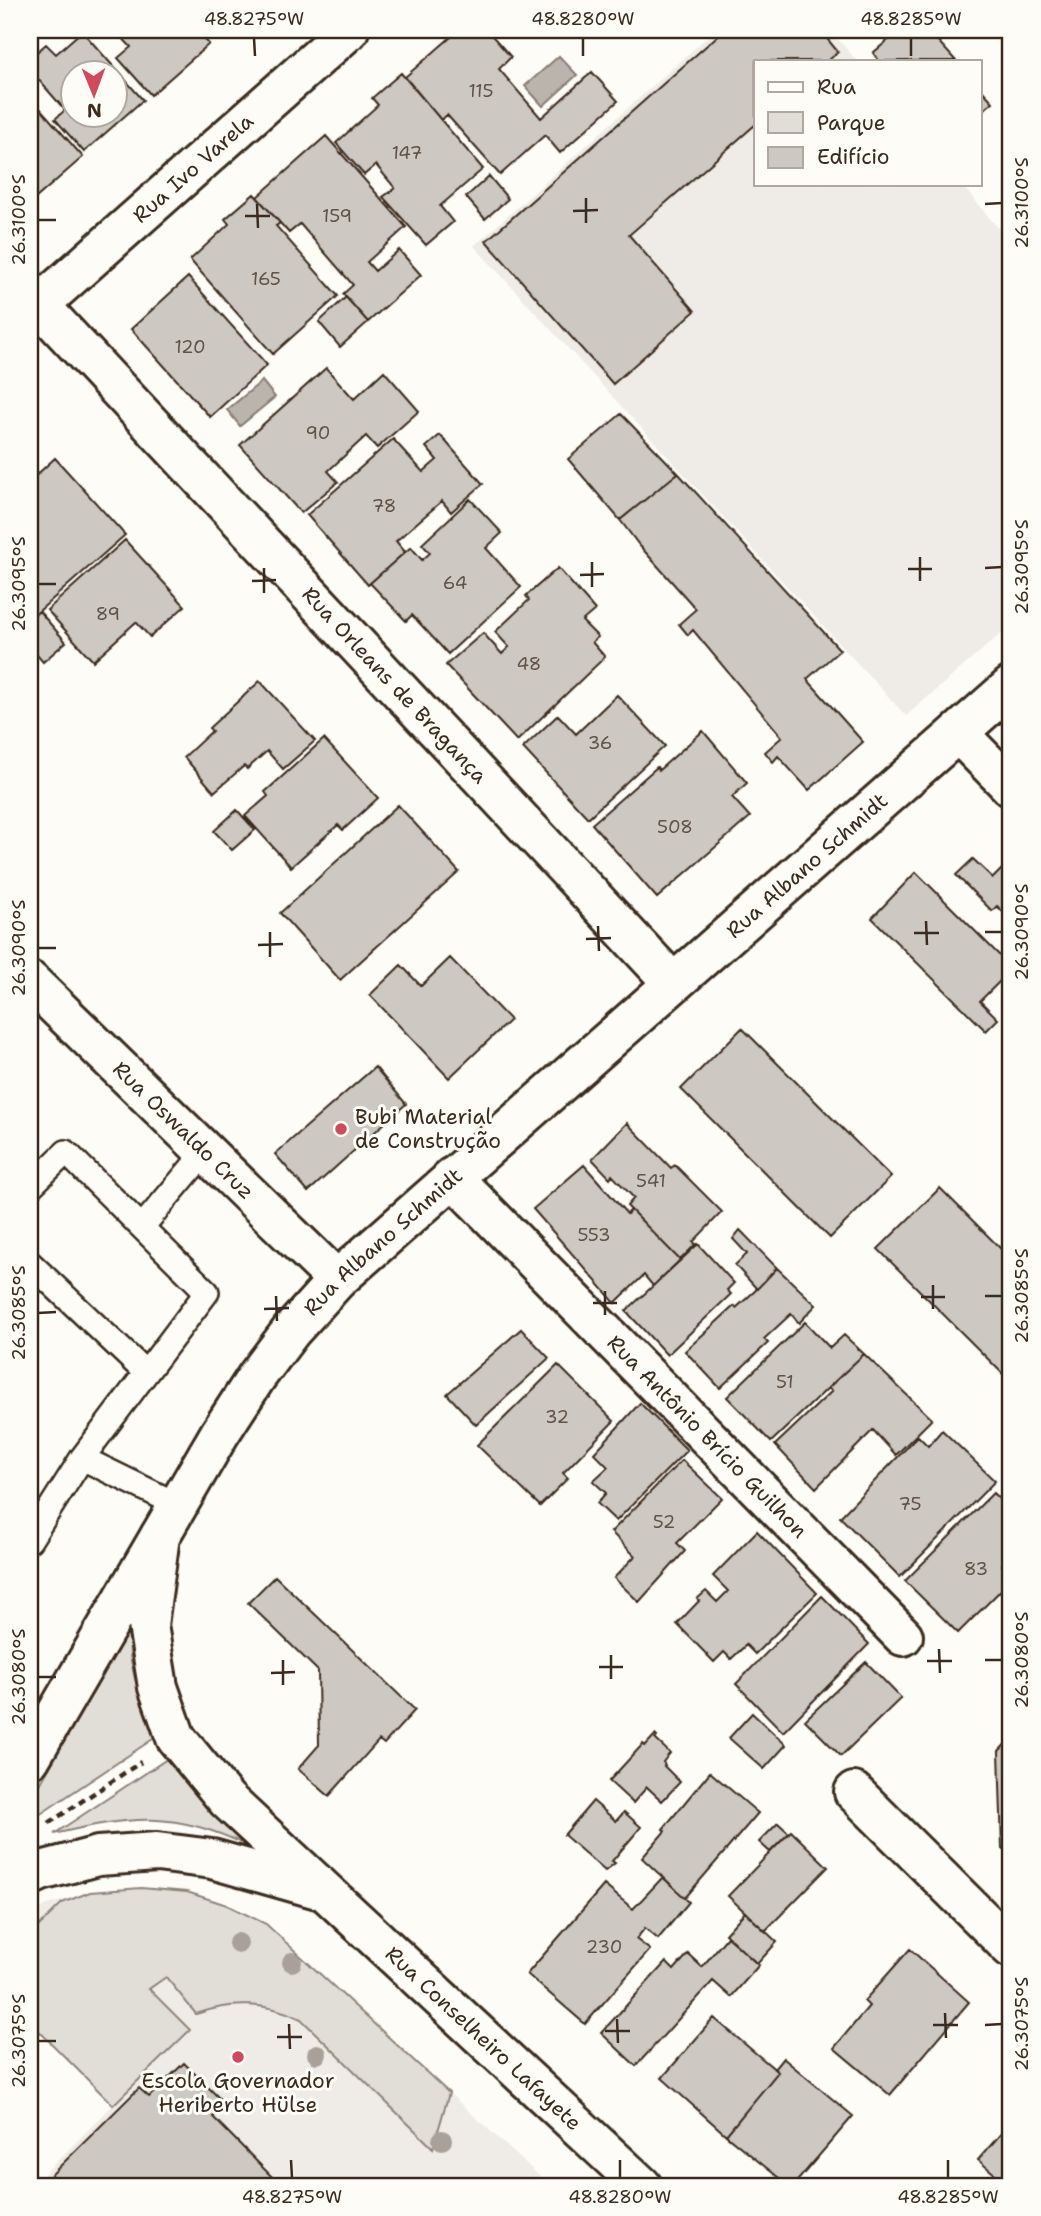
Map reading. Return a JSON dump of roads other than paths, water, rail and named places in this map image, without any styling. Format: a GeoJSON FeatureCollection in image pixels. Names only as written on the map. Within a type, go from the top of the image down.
{"type":"FeatureCollection","features":[{"type":"Feature","properties":{"kind":"street","name":"Rua Ivo Varela"},"geometry":{"type":"LineString","coordinates":[[34,300],[349,30]]}},
{"type":"Feature","properties":{"kind":"street","name":"Rua Orleans de Bragança"},"geometry":{"type":"LineString","coordinates":[[34,300],[673,983]]}},
{"type":"Feature","properties":{"kind":"street","name":"Rua Albano Schmidt"},"geometry":{"type":"LineString","coordinates":[[30,1759],[169,1520],[257,1376],[337,1280],[1011,686]]}},
{"type":"Feature","properties":{"kind":"street"},"geometry":{"type":"LineString","coordinates":[[958,733],[1011,787]]}},
{"type":"Feature","properties":{"kind":"street","name":"Rua Oswaldo Cruz"},"geometry":{"type":"LineString","coordinates":[[30,981],[337,1280]]}},
{"type":"Feature","properties":{"kind":"street","name":"Rua Antônio Brício Guilhon"},"geometry":{"type":"LineString","coordinates":[[452,1177],[903,1636]]}},
{"type":"Feature","properties":{"kind":"street","name":"Rua Conselheiro Lafayete"},"geometry":{"type":"LineString","coordinates":[[169,1520],[148,1625],[158,1687],[176,1738],[228,1800],[642,2186]]}},
{"type":"Feature","properties":{"kind":"street"},"geometry":{"type":"LineString","coordinates":[[854,1792],[1011,1948]]}},
{"type":"Feature","properties":{"kind":"street","name":"Rua Conselheiro Lafayete"},"geometry":{"type":"LineString","coordinates":[[30,1876],[99,1857],[157,1852],[212,1859],[324,1891]]}},
{"type":"Feature","properties":{"kind":"lane"},"geometry":{"type":"LineString","coordinates":[[30,1187],[66,1152],[207,1292],[82,1458],[30,1540]]}},
{"type":"Feature","properties":{"kind":"lane"},"geometry":{"type":"LineString","coordinates":[[142,1227],[205,1152]]}},
{"type":"Feature","properties":{"kind":"lane"},"geometry":{"type":"LineString","coordinates":[[30,1263],[146,1373]]}},
{"type":"Feature","properties":{"kind":"lane"},"geometry":{"type":"LineString","coordinates":[[82,1458],[169,1520]]}},
{"type":"Feature","properties":{"kind":"place","name":"Bubi Material de Construção"},"geometry":{"type":"Point","coordinates":[341,1129]}},
{"type":"Feature","properties":{"kind":"place","name":"Escola Governador Heriberto Hülse"},"geometry":{"type":"Point","coordinates":[238,2057]}}]}
